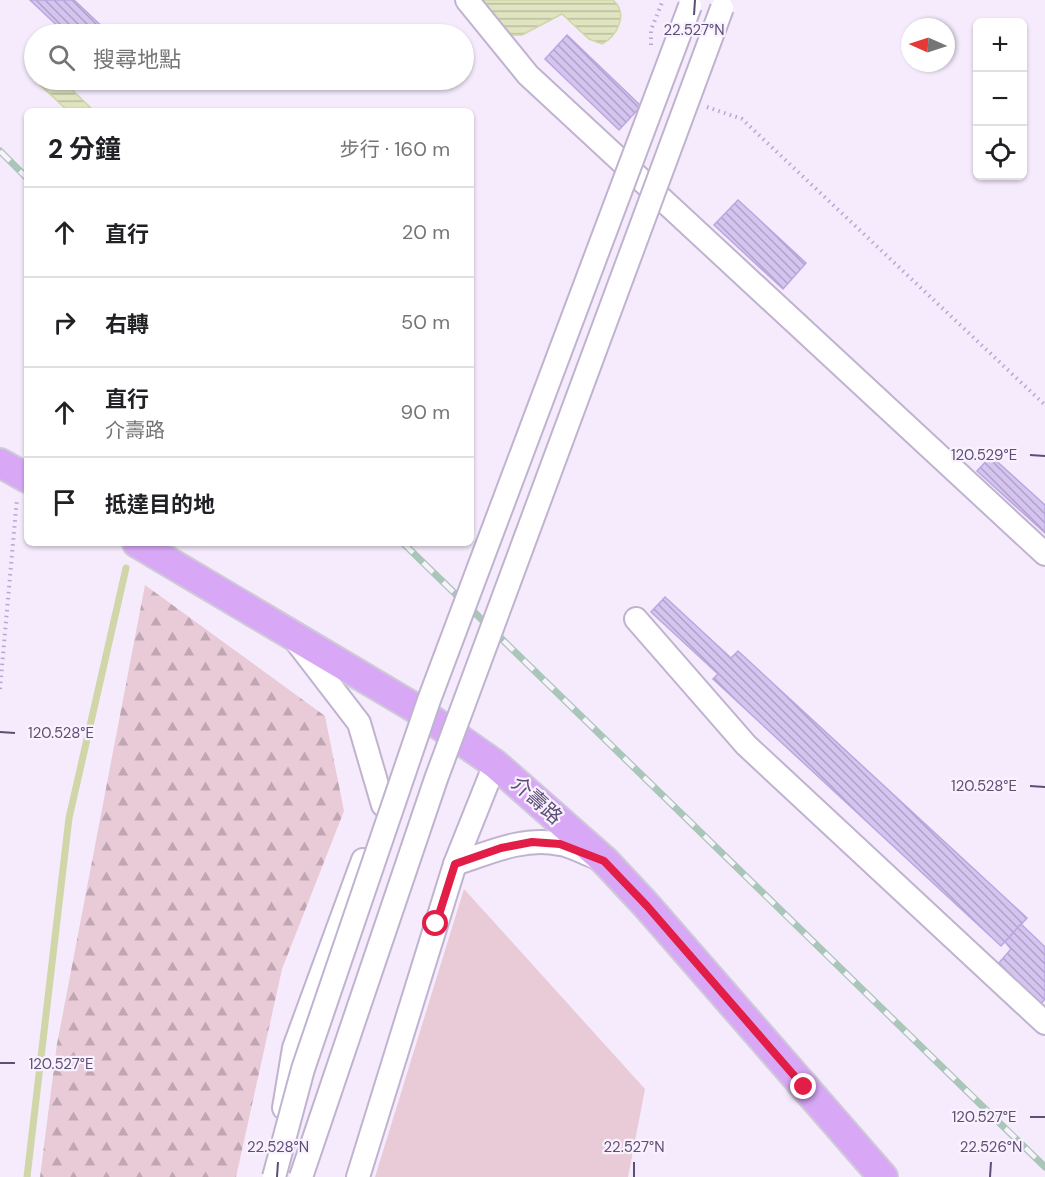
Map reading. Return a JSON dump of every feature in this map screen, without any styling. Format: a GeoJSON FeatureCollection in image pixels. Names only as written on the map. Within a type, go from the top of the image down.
{"type":"FeatureCollection","features":[{"type":"Feature","properties":{"kind":"main road","name":"介壽路"},"geometry":{"type":"LineString","coordinates":[[142,546],[415,708],[495,764],[604,861],[647,906],[883,1177]]}},
{"type":"Feature","properties":{"kind":"street"},"geometry":{"type":"LineString","coordinates":[[466,0],[528,75],[1045,554]]}},
{"type":"Feature","properties":{"kind":"street"},"geometry":{"type":"LineString","coordinates":[[273,1177],[303,1069],[429,700],[691,3]]}},
{"type":"Feature","properties":{"kind":"street"},"geometry":{"type":"LineString","coordinates":[[302,1177],[436,779],[724,4]]}},
{"type":"Feature","properties":{"kind":"street"},"geometry":{"type":"LineString","coordinates":[[636,619],[746,745],[1045,1023]]}},
{"type":"Feature","properties":{"kind":"street"},"geometry":{"type":"LineString","coordinates":[[289,633],[359,723],[383,805]]}},
{"type":"Feature","properties":{"kind":"street"},"geometry":{"type":"LineString","coordinates":[[273,1177],[294,1048],[383,805],[415,708]]}},
{"type":"Feature","properties":{"kind":"street"},"geometry":{"type":"LineString","coordinates":[[358,1177],[455,864],[495,764]]}},
{"type":"Feature","properties":{"kind":"street"},"geometry":{"type":"LineString","coordinates":[[455,864],[501,848],[532,842],[560,844],[604,861]]}},
{"type":"Feature","properties":{"kind":"path"},"geometry":{"type":"LineString","coordinates":[[652,53],[651,30],[663,0]]}},
{"type":"Feature","properties":{"kind":"path"},"geometry":{"type":"LineString","coordinates":[[701,105],[742,119],[1045,405]]}},
{"type":"Feature","properties":{"kind":"path"},"geometry":{"type":"LineString","coordinates":[[0,689],[15,471]]}},
{"type":"Feature","properties":{"kind":"green space"},"geometry":{"type":"Polygon","coordinates":[[[145,585],[325,716],[344,811],[282,969],[236,1177],[40,1177],[57,1044],[145,585]]]}},
{"type":"Feature","properties":{"kind":"green space"},"geometry":{"type":"Polygon","coordinates":[[[464,889],[645,1089],[628,1177],[375,1177],[464,889]]]}},
{"type":"Feature","properties":{"kind":"shaded area"},"geometry":{"type":"Polygon","coordinates":[[[483,0],[613,0],[618,6],[621,18],[612,36],[602,44],[589,39],[562,14],[522,35],[510,35],[483,0]]]}},
{"type":"Feature","properties":{"kind":"shaded area"},"geometry":{"type":"Polygon","coordinates":[[[46,90],[72,90],[91,108],[65,108],[46,90]]]}},
{"type":"Feature","properties":{"kind":"building"},"geometry":{"type":"Polygon","coordinates":[[[30,0],[74,0],[99,24],[55,24],[30,0]]]}},
{"type":"Feature","properties":{"kind":"building"},"geometry":{"type":"Polygon","coordinates":[[[567,35],[641,106],[619,130],[545,59],[567,35]]]}},
{"type":"Feature","properties":{"kind":"building"},"geometry":{"type":"Polygon","coordinates":[[[738,200],[806,263],[783,289],[714,225],[738,200]]]}},
{"type":"Feature","properties":{"kind":"building"},"geometry":{"type":"Polygon","coordinates":[[[991,456],[1045,505],[1045,533],[977,471],[991,456]]]}},
{"type":"Feature","properties":{"kind":"building"},"geometry":{"type":"Polygon","coordinates":[[[665,597],[731,658],[738,651],[1027,918],[1001,946],[713,679],[718,674],[651,612],[665,597]]]}},
{"type":"Feature","properties":{"kind":"building"},"geometry":{"type":"Polygon","coordinates":[[[1021,924],[1045,947],[1045,999],[1040,1005],[998,964],[1011,949],[1005,942],[1021,924]]]}},
{"type":"Feature","properties":{"kind":"waterway"},"geometry":{"type":"LineString","coordinates":[[27,1177],[69,818],[126,568]]}},
{"type":"Feature","properties":{"kind":"railway"},"geometry":{"type":"LineString","coordinates":[[0,151],[24,175]]}},
{"type":"Feature","properties":{"kind":"railway"},"geometry":{"type":"LineString","coordinates":[[406,546],[1045,1167]]}},
{"type":"Feature","properties":{"kind":"route"},"geometry":{"type":"LineString","coordinates":[[436,924],[455,864],[501,848],[532,842],[560,844],[604,861],[647,906],[804,1087]]}}]}
